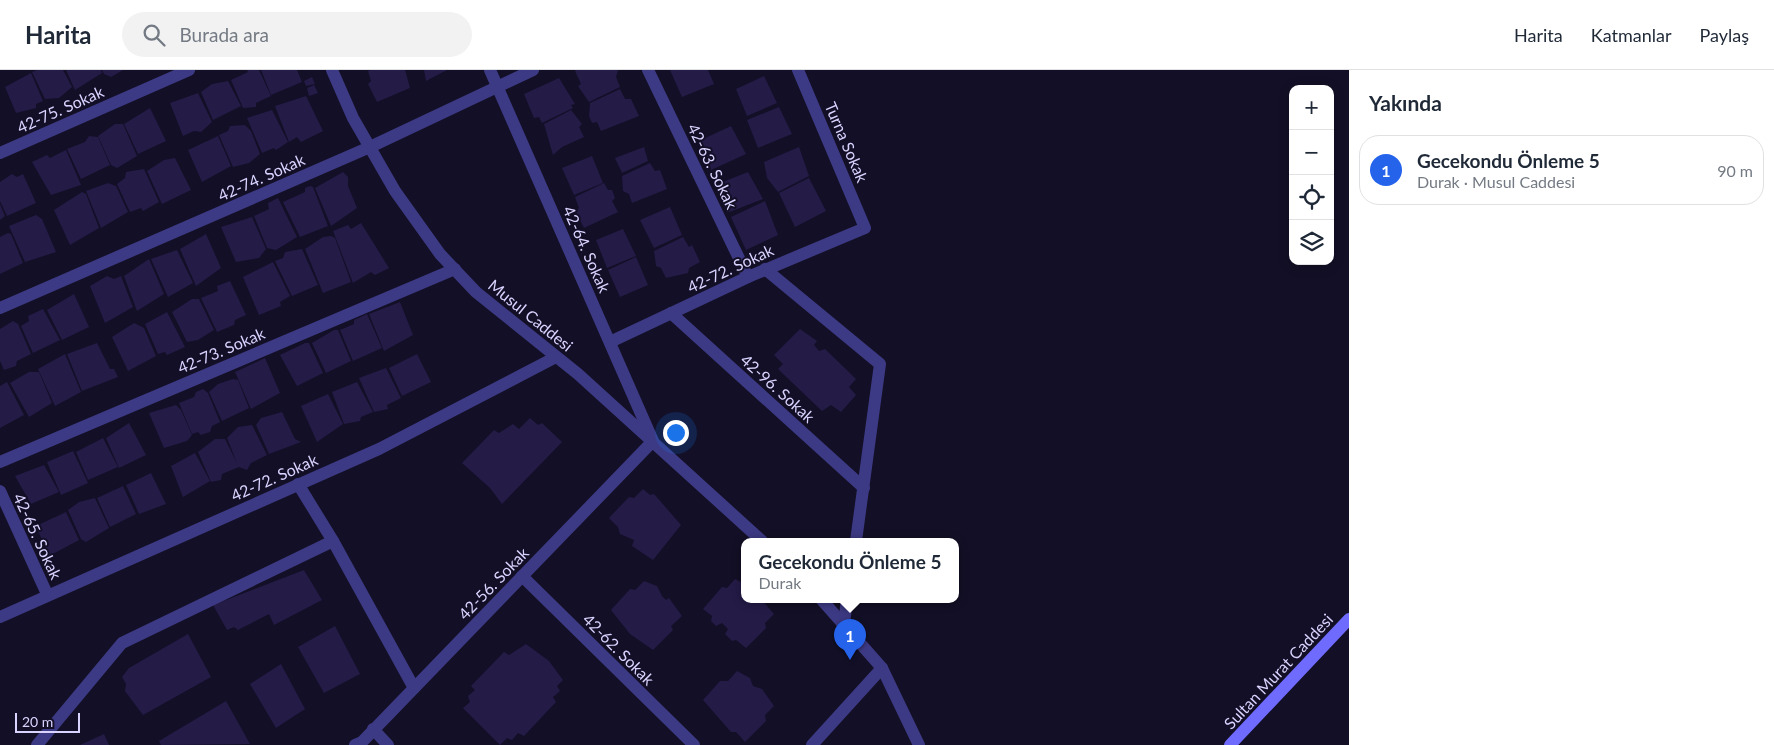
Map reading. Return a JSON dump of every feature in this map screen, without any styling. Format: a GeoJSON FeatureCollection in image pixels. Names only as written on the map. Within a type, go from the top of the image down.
{"type":"FeatureCollection","features":[{"type":"Feature","properties":{"kind":"street","name":"42-75. Sokak"},"geometry":{"type":"LineString","coordinates":[[0,153],[189,70]]}},
{"type":"Feature","properties":{"kind":"street","name":"Musul Caddesi"},"geometry":{"type":"LineString","coordinates":[[332,70],[353,118],[370,147],[396,191],[440,254],[476,292],[556,357],[653,441],[759,538]]}},
{"type":"Feature","properties":{"kind":"street","name":"42-64. Sokak"},"geometry":{"type":"LineString","coordinates":[[490,70],[653,441]]}},
{"type":"Feature","properties":{"kind":"street","name":"42-74. Sokak"},"geometry":{"type":"LineString","coordinates":[[0,308],[370,147],[533,70]]}},
{"type":"Feature","properties":{"kind":"street","name":"42-63. Sokak"},"geometry":{"type":"LineString","coordinates":[[648,70],[748,277]]}},
{"type":"Feature","properties":{"kind":"street","name":"Turna Sokak"},"geometry":{"type":"LineString","coordinates":[[798,70],[865,228]]}},
{"type":"Feature","properties":{"kind":"street","name":"42-72. Sokak"},"geometry":{"type":"LineString","coordinates":[[610,342],[765,269],[865,228]]}},
{"type":"Feature","properties":{"kind":"street","name":"42-73. Sokak"},"geometry":{"type":"LineString","coordinates":[[0,462],[455,269]]}},
{"type":"Feature","properties":{"kind":"street"},"geometry":{"type":"LineString","coordinates":[[765,269],[880,364],[856,538]]}},
{"type":"Feature","properties":{"kind":"street","name":"42-96. Sokak"},"geometry":{"type":"LineString","coordinates":[[671,313],[864,488]]}},
{"type":"Feature","properties":{"kind":"street","name":"42-72. Sokak"},"geometry":{"type":"LineString","coordinates":[[0,617],[47,594],[378,449],[556,357]]}},
{"type":"Feature","properties":{"kind":"street","name":"42-56. Sokak"},"geometry":{"type":"LineString","coordinates":[[355,745],[362,742],[653,441]]}},
{"type":"Feature","properties":{"kind":"street"},"geometry":{"type":"LineString","coordinates":[[298,484],[333,541],[414,688]]}},
{"type":"Feature","properties":{"kind":"street","name":"42-65. Sokak"},"geometry":{"type":"LineString","coordinates":[[0,491],[47,594]]}},
{"type":"Feature","properties":{"kind":"street"},"geometry":{"type":"LineString","coordinates":[[37,745],[122,643],[333,541]]}},
{"type":"Feature","properties":{"kind":"street","name":"42-62. Sokak"},"geometry":{"type":"LineString","coordinates":[[522,576],[694,745]]}},
{"type":"Feature","properties":{"kind":"street"},"geometry":{"type":"LineString","coordinates":[[825,603],[882,668],[919,745]]}},
{"type":"Feature","properties":{"kind":"street"},"geometry":{"type":"LineString","coordinates":[[844,624],[847,603]]}},
{"type":"Feature","properties":{"kind":"street","name":"Sultan Murat Caddesi"},"geometry":{"type":"LineString","coordinates":[[1230,745],[1349,619]]}},
{"type":"Feature","properties":{"kind":"street"},"geometry":{"type":"LineString","coordinates":[[812,745],[882,668]]}},
{"type":"Feature","properties":{"kind":"street"},"geometry":{"type":"LineString","coordinates":[[374,729],[388,745]]}},
{"type":"Feature","properties":{"kind":"building"},"geometry":{"type":"Polygon","coordinates":[[[37,70],[63,70],[72,87],[59,98],[45,99],[32,72],[37,70]]]}},
{"type":"Feature","properties":{"kind":"building"},"geometry":{"type":"Polygon","coordinates":[[[66,70],[101,70],[102,73],[75,90],[66,70]]]}},
{"type":"Feature","properties":{"kind":"building"},"geometry":{"type":"Polygon","coordinates":[[[102,70],[123,70],[111,77],[104,74],[102,70]]]}},
{"type":"Feature","properties":{"kind":"building"},"geometry":{"type":"Polygon","coordinates":[[[247,70],[259,70],[271,96],[256,103],[256,107],[243,108],[231,80],[248,72],[247,70]]]}},
{"type":"Feature","properties":{"kind":"building"},"geometry":{"type":"Polygon","coordinates":[[[261,70],[297,70],[302,82],[271,95],[261,70]]]}},
{"type":"Feature","properties":{"kind":"building"},"geometry":{"type":"Polygon","coordinates":[[[405,70],[410,88],[377,102],[368,84],[371,81],[368,71],[405,70]]]}},
{"type":"Feature","properties":{"kind":"building"},"geometry":{"type":"Polygon","coordinates":[[[424,70],[447,70],[426,81],[424,70]]]}},
{"type":"Feature","properties":{"kind":"building"},"geometry":{"type":"Polygon","coordinates":[[[576,70],[618,70],[616,77],[620,87],[589,102],[578,86],[581,84],[576,70]]]}},
{"type":"Feature","properties":{"kind":"building"},"geometry":{"type":"Polygon","coordinates":[[[670,70],[708,70],[714,84],[682,97],[670,70]]]}},
{"type":"Feature","properties":{"kind":"building"},"geometry":{"type":"Polygon","coordinates":[[[31,73],[43,101],[36,104],[36,108],[16,113],[5,87],[31,73]]]}},
{"type":"Feature","properties":{"kind":"building"},"geometry":{"type":"Polygon","coordinates":[[[764,76],[777,103],[747,116],[736,89],[764,76]]]}},
{"type":"Feature","properties":{"kind":"building"},"geometry":{"type":"Polygon","coordinates":[[[312,77],[315,84],[306,86],[304,81],[312,77]]]}},
{"type":"Feature","properties":{"kind":"building"},"geometry":{"type":"Polygon","coordinates":[[[559,78],[575,104],[571,105],[573,108],[542,123],[539,117],[534,118],[524,94],[559,78]]]}},
{"type":"Feature","properties":{"kind":"building"},"geometry":{"type":"Polygon","coordinates":[[[228,81],[241,106],[213,120],[201,92],[212,84],[228,81]]]}},
{"type":"Feature","properties":{"kind":"building"},"geometry":{"type":"Polygon","coordinates":[[[314,85],[318,93],[309,96],[307,88],[314,85]]]}},
{"type":"Feature","properties":{"kind":"building"},"geometry":{"type":"Polygon","coordinates":[[[620,89],[625,99],[631,99],[639,116],[601,131],[597,122],[592,123],[589,116],[590,103],[620,89]]]}},
{"type":"Feature","properties":{"kind":"building"},"geometry":{"type":"Polygon","coordinates":[[[198,93],[212,122],[201,132],[194,131],[183,136],[170,103],[198,93]]]}},
{"type":"Feature","properties":{"kind":"building"},"geometry":{"type":"Polygon","coordinates":[[[306,96],[323,131],[301,142],[297,137],[289,142],[275,106],[306,96]]]}},
{"type":"Feature","properties":{"kind":"building"},"geometry":{"type":"Polygon","coordinates":[[[779,107],[792,134],[758,148],[747,120],[779,107]]]}},
{"type":"Feature","properties":{"kind":"building"},"geometry":{"type":"Polygon","coordinates":[[[150,108],[166,141],[138,154],[124,124],[150,108]]]}},
{"type":"Feature","properties":{"kind":"building"},"geometry":{"type":"Polygon","coordinates":[[[272,110],[288,142],[276,150],[274,148],[262,153],[247,118],[272,110]]]}},
{"type":"Feature","properties":{"kind":"building"},"geometry":{"type":"Polygon","coordinates":[[[571,110],[582,124],[579,127],[584,137],[562,147],[553,155],[544,124],[571,110]]]}},
{"type":"Feature","properties":{"kind":"building"},"geometry":{"type":"Polygon","coordinates":[[[115,124],[123,124],[137,156],[117,168],[111,165],[98,136],[115,124]]]}},
{"type":"Feature","properties":{"kind":"building"},"geometry":{"type":"Polygon","coordinates":[[[245,125],[251,131],[260,154],[249,163],[233,167],[219,135],[228,131],[230,126],[245,125]]]}},
{"type":"Feature","properties":{"kind":"building"},"geometry":{"type":"Polygon","coordinates":[[[731,126],[746,154],[711,170],[701,140],[731,126]]]}},
{"type":"Feature","properties":{"kind":"building"},"geometry":{"type":"Polygon","coordinates":[[[89,136],[98,137],[110,165],[81,179],[67,149],[85,142],[89,136]]]}},
{"type":"Feature","properties":{"kind":"building"},"geometry":{"type":"Polygon","coordinates":[[[218,136],[231,166],[202,182],[188,150],[218,136]]]}},
{"type":"Feature","properties":{"kind":"building"},"geometry":{"type":"Polygon","coordinates":[[[644,147],[648,161],[622,173],[615,158],[644,147]]]}},
{"type":"Feature","properties":{"kind":"building"},"geometry":{"type":"Polygon","coordinates":[[[799,147],[809,176],[778,192],[767,178],[764,162],[799,147]]]}},
{"type":"Feature","properties":{"kind":"building"},"geometry":{"type":"Polygon","coordinates":[[[66,150],[81,185],[51,195],[32,162],[47,155],[50,158],[66,150]]]}},
{"type":"Feature","properties":{"kind":"building"},"geometry":{"type":"Polygon","coordinates":[[[592,156],[603,183],[574,195],[562,168],[592,156]]]}},
{"type":"Feature","properties":{"kind":"building"},"geometry":{"type":"Polygon","coordinates":[[[175,158],[191,190],[162,204],[147,171],[164,160],[175,158]]]}},
{"type":"Feature","properties":{"kind":"building"},"geometry":{"type":"Polygon","coordinates":[[[650,163],[655,171],[660,170],[667,189],[632,203],[629,194],[623,191],[622,176],[650,163]]]}},
{"type":"Feature","properties":{"kind":"building"},"geometry":{"type":"Polygon","coordinates":[[[144,169],[159,202],[143,211],[141,208],[130,212],[117,184],[125,178],[126,172],[144,169]]]}},
{"type":"Feature","properties":{"kind":"building"},"geometry":{"type":"Polygon","coordinates":[[[343,172],[348,177],[348,186],[357,208],[331,226],[315,188],[343,172]]]}},
{"type":"Feature","properties":{"kind":"building"},"geometry":{"type":"Polygon","coordinates":[[[748,172],[763,199],[727,213],[715,185],[748,172]]]}},
{"type":"Feature","properties":{"kind":"building"},"geometry":{"type":"Polygon","coordinates":[[[12,174],[17,177],[23,174],[36,203],[7,216],[0,201],[0,182],[12,174]]]}},
{"type":"Feature","properties":{"kind":"building"},"geometry":{"type":"Polygon","coordinates":[[[809,178],[826,211],[795,227],[779,193],[809,178]]]}},
{"type":"Feature","properties":{"kind":"building"},"geometry":{"type":"Polygon","coordinates":[[[108,183],[116,186],[128,212],[101,228],[86,191],[108,183]]]}},
{"type":"Feature","properties":{"kind":"building"},"geometry":{"type":"Polygon","coordinates":[[[604,183],[608,190],[612,190],[615,198],[612,201],[618,212],[584,228],[576,212],[579,208],[575,197],[604,183]]]}},
{"type":"Feature","properties":{"kind":"building"},"geometry":{"type":"Polygon","coordinates":[[[313,187],[328,226],[300,237],[283,202],[305,192],[305,188],[313,187]]]}},
{"type":"Feature","properties":{"kind":"building"},"geometry":{"type":"Polygon","coordinates":[[[82,192],[86,194],[99,228],[70,245],[54,210],[82,192]]]}},
{"type":"Feature","properties":{"kind":"building"},"geometry":{"type":"Polygon","coordinates":[[[278,198],[297,237],[276,250],[267,248],[254,216],[269,209],[268,203],[278,198]]]}},
{"type":"Feature","properties":{"kind":"building"},"geometry":{"type":"Polygon","coordinates":[[[765,201],[778,235],[746,250],[731,217],[765,201]]]}},
{"type":"Feature","properties":{"kind":"building"},"geometry":{"type":"Polygon","coordinates":[[[0,204],[5,216],[0,220],[0,204]]]}},
{"type":"Feature","properties":{"kind":"building"},"geometry":{"type":"Polygon","coordinates":[[[670,207],[682,235],[654,248],[640,220],[670,207]]]}},
{"type":"Feature","properties":{"kind":"building"},"geometry":{"type":"Polygon","coordinates":[[[36,215],[42,219],[56,252],[25,262],[9,226],[36,215]]]}},
{"type":"Feature","properties":{"kind":"building"},"geometry":{"type":"Polygon","coordinates":[[[252,217],[266,249],[259,258],[236,262],[221,227],[252,217]]]}},
{"type":"Feature","properties":{"kind":"building"},"geometry":{"type":"Polygon","coordinates":[[[361,223],[389,268],[375,275],[371,272],[353,283],[333,231],[348,225],[351,229],[361,223]]]}},
{"type":"Feature","properties":{"kind":"building"},"geometry":{"type":"Polygon","coordinates":[[[623,229],[636,256],[607,268],[596,240],[623,229]]]}},
{"type":"Feature","properties":{"kind":"building"},"geometry":{"type":"Polygon","coordinates":[[[8,233],[11,234],[23,263],[0,274],[0,237],[8,233]]]}},
{"type":"Feature","properties":{"kind":"building"},"geometry":{"type":"Polygon","coordinates":[[[206,234],[221,268],[196,286],[180,249],[206,234]]]}},
{"type":"Feature","properties":{"kind":"building"},"geometry":{"type":"Polygon","coordinates":[[[331,236],[335,238],[351,282],[323,293],[305,249],[323,237],[331,236]]]}},
{"type":"Feature","properties":{"kind":"building"},"geometry":{"type":"Polygon","coordinates":[[[683,237],[689,247],[692,245],[700,262],[689,268],[688,273],[666,278],[661,268],[656,266],[654,251],[683,237]]]}},
{"type":"Feature","properties":{"kind":"building"},"geometry":{"type":"Polygon","coordinates":[[[302,249],[318,285],[292,296],[275,261],[283,258],[285,252],[302,249]]]}},
{"type":"Feature","properties":{"kind":"building"},"geometry":{"type":"Polygon","coordinates":[[[177,250],[193,283],[168,297],[151,259],[177,250]]]}},
{"type":"Feature","properties":{"kind":"building"},"geometry":{"type":"Polygon","coordinates":[[[636,257],[648,285],[620,297],[608,270],[636,257]]]}},
{"type":"Feature","properties":{"kind":"building"},"geometry":{"type":"Polygon","coordinates":[[[149,259],[164,294],[137,311],[124,276],[149,259]]]}},
{"type":"Feature","properties":{"kind":"building"},"geometry":{"type":"Polygon","coordinates":[[[273,262],[290,296],[280,302],[281,306],[259,315],[243,277],[273,262]]]}},
{"type":"Feature","properties":{"kind":"building"},"geometry":{"type":"Polygon","coordinates":[[[107,276],[114,279],[121,276],[133,307],[105,323],[90,286],[107,276]]]}},
{"type":"Feature","properties":{"kind":"building"},"geometry":{"type":"Polygon","coordinates":[[[230,281],[246,315],[235,320],[234,325],[217,332],[201,298],[218,291],[217,286],[230,281]]]}},
{"type":"Feature","properties":{"kind":"building"},"geometry":{"type":"Polygon","coordinates":[[[74,294],[89,327],[62,340],[47,310],[74,294]]]}},
{"type":"Feature","properties":{"kind":"building"},"geometry":{"type":"Polygon","coordinates":[[[192,299],[199,299],[214,330],[198,340],[187,342],[172,312],[192,299]]]}},
{"type":"Feature","properties":{"kind":"building"},"geometry":{"type":"Polygon","coordinates":[[[400,302],[413,335],[384,351],[369,314],[400,302]]]}},
{"type":"Feature","properties":{"kind":"building"},"geometry":{"type":"Polygon","coordinates":[[[43,309],[60,340],[33,353],[21,326],[29,321],[28,316],[43,309]]]}},
{"type":"Feature","properties":{"kind":"building"},"geometry":{"type":"Polygon","coordinates":[[[167,312],[185,347],[167,355],[165,352],[158,354],[145,324],[167,312]]]}},
{"type":"Feature","properties":{"kind":"building"},"geometry":{"type":"Polygon","coordinates":[[[367,314],[382,348],[353,361],[340,330],[354,324],[354,320],[367,314]]]}},
{"type":"Feature","properties":{"kind":"building"},"geometry":{"type":"Polygon","coordinates":[[[13,321],[18,324],[31,354],[17,361],[16,366],[4,370],[0,361],[0,329],[13,321]]]}},
{"type":"Feature","properties":{"kind":"building"},"geometry":{"type":"Polygon","coordinates":[[[134,323],[144,328],[156,356],[128,371],[112,337],[134,323]]]}},
{"type":"Feature","properties":{"kind":"building"},"geometry":{"type":"Polygon","coordinates":[[[800,329],[817,341],[814,345],[819,351],[825,349],[856,379],[849,387],[856,395],[841,412],[831,405],[822,411],[778,369],[783,364],[774,355],[800,329]]]}},
{"type":"Feature","properties":{"kind":"building"},"geometry":{"type":"Polygon","coordinates":[[[334,330],[338,330],[351,361],[326,373],[312,343],[334,330]]]}},
{"type":"Feature","properties":{"kind":"building"},"geometry":{"type":"Polygon","coordinates":[[[97,343],[110,369],[114,369],[118,377],[82,391],[67,354],[97,343]]]}},
{"type":"Feature","properties":{"kind":"building"},"geometry":{"type":"Polygon","coordinates":[[[305,343],[309,343],[323,373],[297,386],[280,355],[305,343]]]}},
{"type":"Feature","properties":{"kind":"building"},"geometry":{"type":"Polygon","coordinates":[[[65,354],[81,392],[55,406],[38,369],[65,354]]]}},
{"type":"Feature","properties":{"kind":"building"},"geometry":{"type":"Polygon","coordinates":[[[417,354],[431,382],[402,396],[389,368],[417,354]]]}},
{"type":"Feature","properties":{"kind":"building"},"geometry":{"type":"Polygon","coordinates":[[[265,358],[280,393],[251,409],[235,372],[265,358]]]}},
{"type":"Feature","properties":{"kind":"building"},"geometry":{"type":"Polygon","coordinates":[[[386,368],[401,398],[387,405],[388,409],[374,412],[359,378],[386,368]]]}},
{"type":"Feature","properties":{"kind":"building"},"geometry":{"type":"Polygon","coordinates":[[[29,372],[39,372],[52,403],[29,417],[10,383],[29,372]]]}},
{"type":"Feature","properties":{"kind":"building"},"geometry":{"type":"Polygon","coordinates":[[[233,379],[238,380],[249,408],[222,421],[209,392],[218,384],[233,379]]]}},
{"type":"Feature","properties":{"kind":"building"},"geometry":{"type":"Polygon","coordinates":[[[7,382],[24,415],[0,428],[0,386],[7,382]]]}},
{"type":"Feature","properties":{"kind":"building"},"geometry":{"type":"Polygon","coordinates":[[[357,382],[373,412],[361,417],[360,421],[344,424],[332,392],[357,382]]]}},
{"type":"Feature","properties":{"kind":"building"},"geometry":{"type":"Polygon","coordinates":[[[203,389],[208,393],[220,422],[212,426],[210,432],[201,435],[198,432],[192,434],[179,403],[194,397],[196,392],[203,389]]]}},
{"type":"Feature","properties":{"kind":"building"},"geometry":{"type":"Polygon","coordinates":[[[328,394],[343,424],[317,442],[301,406],[328,394]]]}},
{"type":"Feature","properties":{"kind":"building"},"geometry":{"type":"Polygon","coordinates":[[[176,405],[181,410],[192,435],[187,441],[164,448],[149,413],[176,405]]]}},
{"type":"Feature","properties":{"kind":"building"},"geometry":{"type":"Polygon","coordinates":[[[282,412],[295,439],[301,442],[269,454],[256,425],[261,418],[282,412]]]}},
{"type":"Feature","properties":{"kind":"building"},"geometry":{"type":"Polygon","coordinates":[[[530,418],[538,425],[542,423],[562,442],[502,504],[490,488],[462,463],[494,430],[499,433],[513,424],[519,429],[530,418]]]}},
{"type":"Feature","properties":{"kind":"building"},"geometry":{"type":"Polygon","coordinates":[[[129,423],[146,455],[119,468],[106,438],[129,423]]]}},
{"type":"Feature","properties":{"kind":"building"},"geometry":{"type":"Polygon","coordinates":[[[252,425],[267,455],[251,463],[247,470],[239,467],[222,474],[221,480],[211,482],[198,452],[215,439],[225,439],[237,463],[227,438],[238,427],[252,425]]]}},
{"type":"Feature","properties":{"kind":"building"},"geometry":{"type":"Polygon","coordinates":[[[103,438],[118,467],[88,480],[76,452],[103,438]]]}},
{"type":"Feature","properties":{"kind":"building"},"geometry":{"type":"Polygon","coordinates":[[[73,451],[88,483],[61,495],[47,462],[73,451]]]}},
{"type":"Feature","properties":{"kind":"building"},"geometry":{"type":"Polygon","coordinates":[[[195,453],[210,481],[183,497],[171,466],[195,453]]]}},
{"type":"Feature","properties":{"kind":"building"},"geometry":{"type":"Polygon","coordinates":[[[44,465],[59,492],[31,504],[15,476],[44,465]]]}},
{"type":"Feature","properties":{"kind":"building"},"geometry":{"type":"Polygon","coordinates":[[[151,473],[166,504],[139,514],[126,485],[151,473]]]}},
{"type":"Feature","properties":{"kind":"building"},"geometry":{"type":"Polygon","coordinates":[[[123,486],[136,514],[110,527],[97,498],[123,486]]]}},
{"type":"Feature","properties":{"kind":"building"},"geometry":{"type":"Polygon","coordinates":[[[643,489],[650,495],[654,494],[681,525],[653,560],[632,546],[634,540],[620,534],[618,527],[609,518],[629,497],[634,498],[643,489]]]}},
{"type":"Feature","properties":{"kind":"building"},"geometry":{"type":"Polygon","coordinates":[[[95,498],[109,528],[86,542],[81,539],[68,510],[79,502],[95,498]]]}},
{"type":"Feature","properties":{"kind":"building"},"geometry":{"type":"Polygon","coordinates":[[[66,512],[79,540],[49,556],[36,526],[66,512]]]}},
{"type":"Feature","properties":{"kind":"building"},"geometry":{"type":"Polygon","coordinates":[[[304,570],[322,600],[274,625],[269,614],[238,630],[234,627],[227,630],[213,605],[304,570]]]}},
{"type":"Feature","properties":{"kind":"building"},"geometry":{"type":"Polygon","coordinates":[[[735,579],[741,582],[741,603],[764,603],[774,614],[765,623],[766,628],[746,648],[736,640],[732,641],[725,634],[728,629],[722,623],[716,626],[711,621],[712,616],[703,609],[722,587],[727,588],[735,579]]]}},
{"type":"Feature","properties":{"kind":"building"},"geometry":{"type":"Polygon","coordinates":[[[644,581],[657,586],[662,596],[666,600],[669,598],[682,616],[671,626],[673,630],[653,650],[630,634],[611,610],[630,589],[635,590],[644,581]]]}},
{"type":"Feature","properties":{"kind":"building"},"geometry":{"type":"Polygon","coordinates":[[[335,626],[360,674],[324,693],[298,647],[335,626]]]}},
{"type":"Feature","properties":{"kind":"building"},"geometry":{"type":"Polygon","coordinates":[[[188,634],[211,677],[143,715],[125,691],[126,684],[122,677],[129,668],[188,634]]]}},
{"type":"Feature","properties":{"kind":"building"},"geometry":{"type":"Polygon","coordinates":[[[526,644],[549,661],[563,680],[557,686],[560,691],[553,697],[556,702],[524,736],[518,733],[512,740],[507,738],[500,745],[463,708],[470,702],[468,696],[475,690],[471,686],[504,652],[509,655],[526,644]]]}},
{"type":"Feature","properties":{"kind":"building"},"geometry":{"type":"Polygon","coordinates":[[[281,664],[305,709],[276,728],[250,684],[281,664]]]}},
{"type":"Feature","properties":{"kind":"building"},"geometry":{"type":"Polygon","coordinates":[[[737,671],[750,678],[753,686],[762,689],[774,706],[765,715],[766,721],[745,742],[736,732],[731,732],[703,700],[720,681],[728,681],[737,671]]]}},
{"type":"Feature","properties":{"kind":"building"},"geometry":{"type":"Polygon","coordinates":[[[226,701],[250,744],[161,745],[159,741],[226,701]]]}},
{"type":"Feature","properties":{"kind":"building"},"geometry":{"type":"Polygon","coordinates":[[[104,734],[109,745],[80,745],[104,734]]]}},
{"type":"Feature","properties":{"kind":"place","name":"Gecekondu Önleme 5"},"geometry":{"type":"Point","coordinates":[850,660]}}]}
